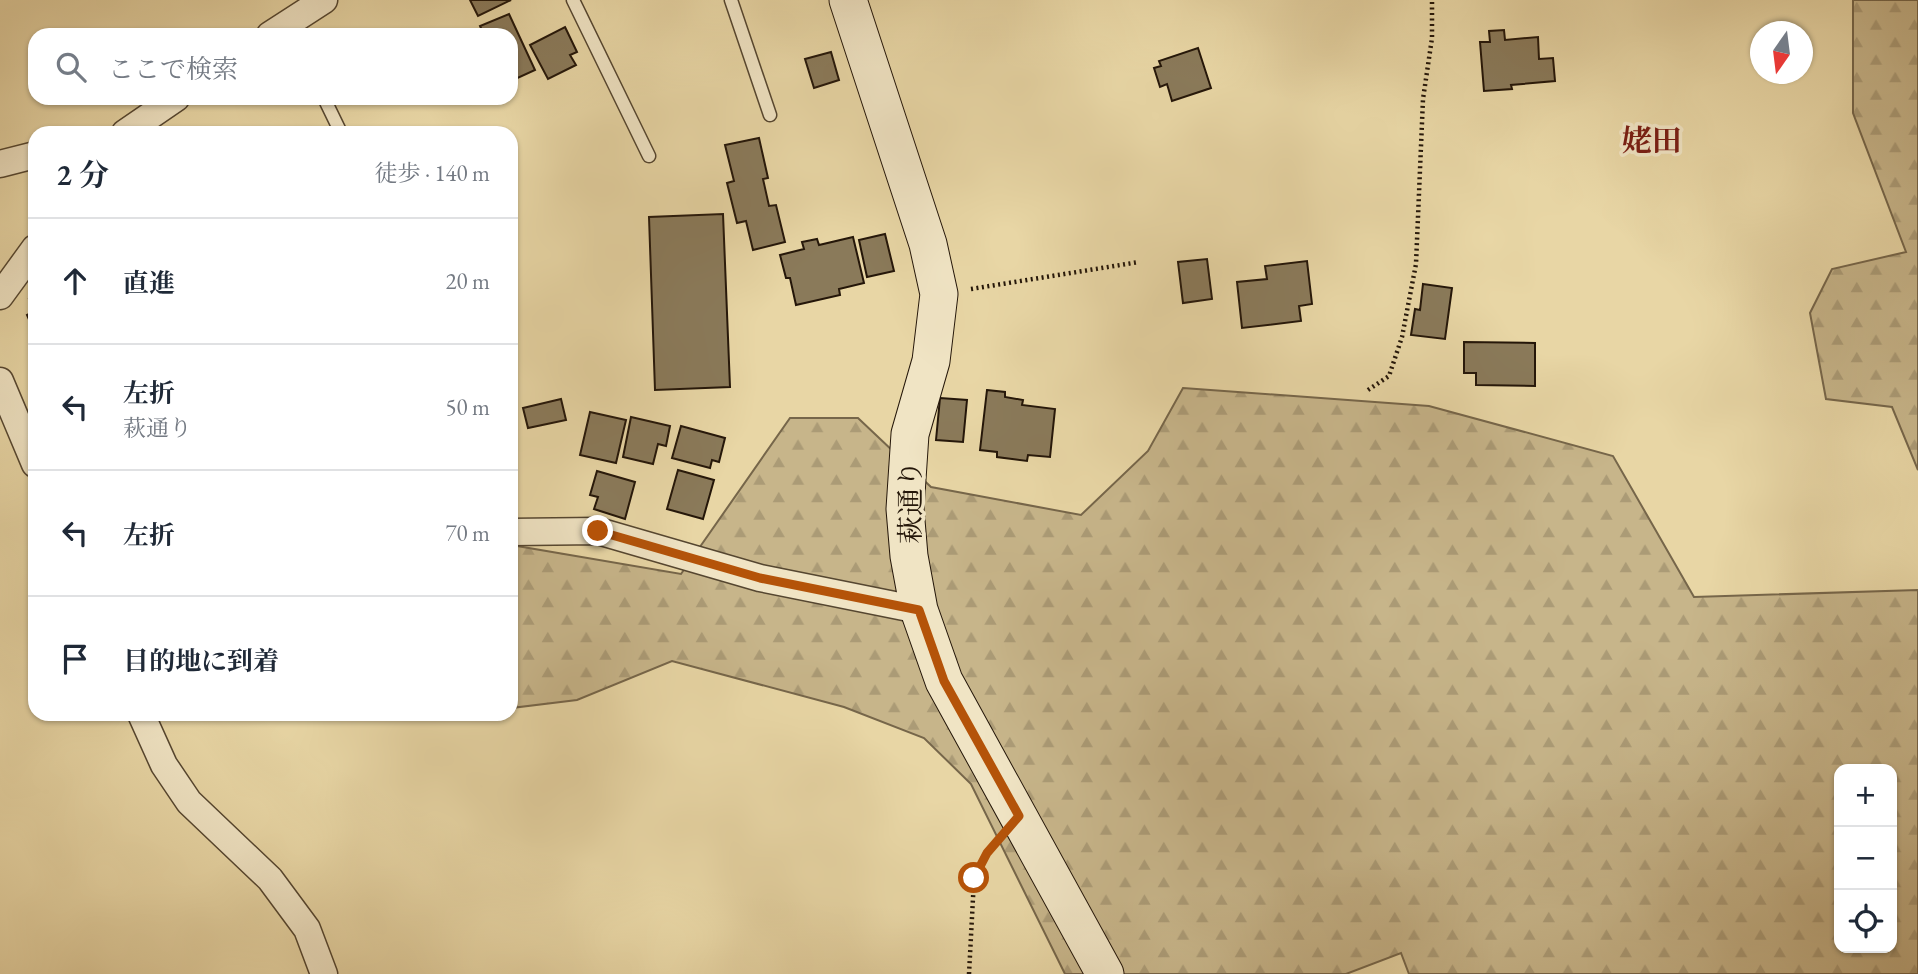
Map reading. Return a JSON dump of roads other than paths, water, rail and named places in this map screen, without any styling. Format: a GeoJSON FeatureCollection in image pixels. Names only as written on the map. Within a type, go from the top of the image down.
{"type":"FeatureCollection","features":[{"type":"Feature","properties":{"kind":"street"},"geometry":{"type":"LineString","coordinates":[[288,28],[324,0]]}},
{"type":"Feature","properties":{"kind":"street","name":"萩通り"},"geometry":{"type":"LineString","coordinates":[[848,0],[928,244],[939,294],[931,360],[910,434],[905,509],[909,556],[919,610],[944,681],[1105,974]]}},
{"type":"Feature","properties":{"kind":"street"},"geometry":{"type":"LineString","coordinates":[[134,126],[166,105]]}},
{"type":"Feature","properties":{"kind":"street"},"geometry":{"type":"LineString","coordinates":[[0,164],[28,157]]}},
{"type":"Feature","properties":{"kind":"street"},"geometry":{"type":"LineString","coordinates":[[0,296],[28,258]]}},
{"type":"Feature","properties":{"kind":"street"},"geometry":{"type":"LineString","coordinates":[[0,381],[28,447]]}},
{"type":"Feature","properties":{"kind":"street"},"geometry":{"type":"LineString","coordinates":[[518,532],[598,531],[760,578],[919,610]]}},
{"type":"Feature","properties":{"kind":"street"},"geometry":{"type":"LineString","coordinates":[[144,721],[164,765],[190,802],[270,879],[307,929],[324,974]]}},
{"type":"Feature","properties":{"kind":"lane"},"geometry":{"type":"LineString","coordinates":[[573,0],[649,156]]}},
{"type":"Feature","properties":{"kind":"lane"},"geometry":{"type":"LineString","coordinates":[[731,0],[769,115]]}},
{"type":"Feature","properties":{"kind":"lane"},"geometry":{"type":"LineString","coordinates":[[327,105],[338,126]]}},
{"type":"Feature","properties":{"kind":"district","name":"姥田"},"geometry":{"type":"Point","coordinates":[1652,141]}}]}
